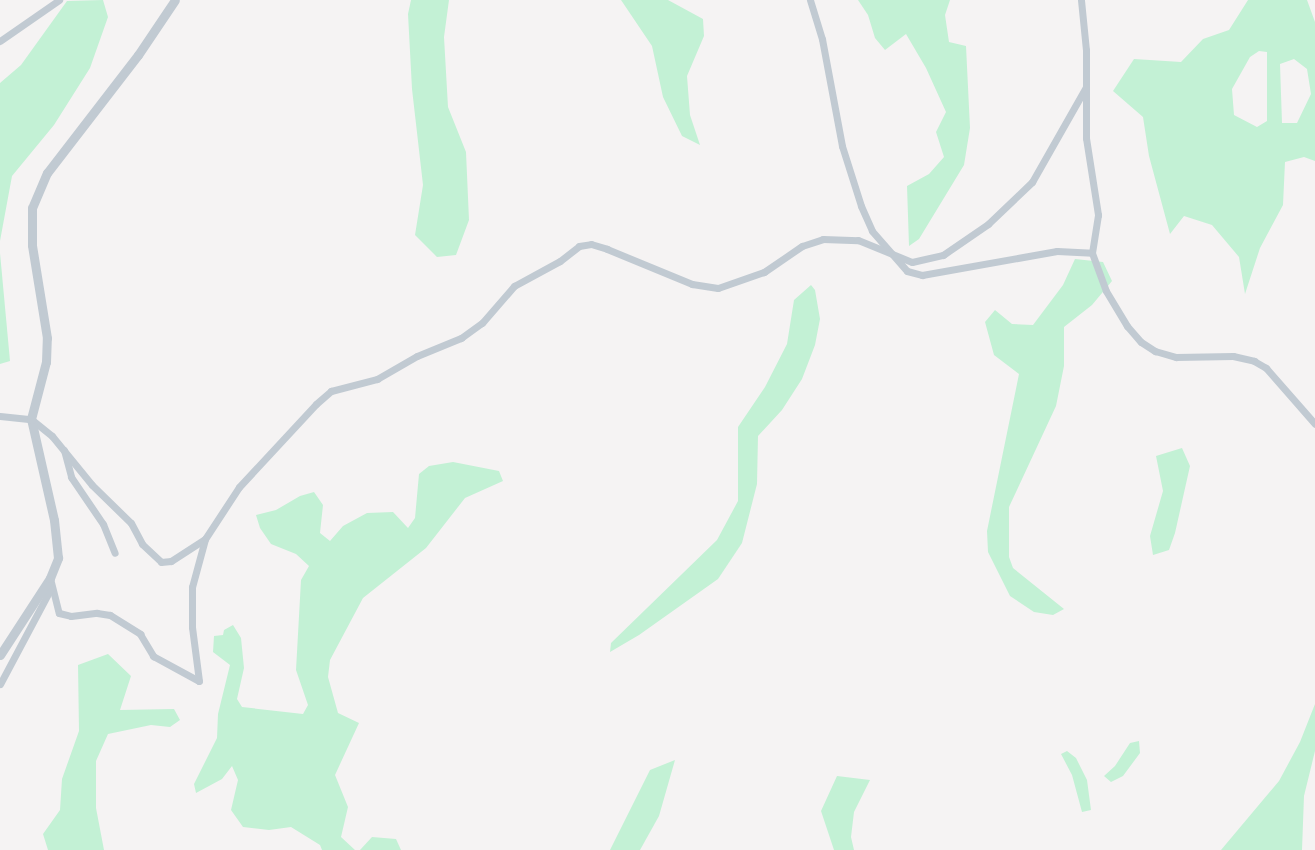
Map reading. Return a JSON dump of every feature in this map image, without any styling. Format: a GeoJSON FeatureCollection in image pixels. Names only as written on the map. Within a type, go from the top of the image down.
{"type":"FeatureCollection","features":[{"type":"Feature","properties":{"kind":"street"},"geometry":{"type":"LineString","coordinates":[[0,41],[59,0]]}},
{"type":"Feature","properties":{"kind":"street"},"geometry":{"type":"LineString","coordinates":[[0,655],[50,578],[56,564],[58,546],[32,419],[46,362],[47,338],[31,226],[38,190],[47,173],[138,55],[175,0]]}},
{"type":"Feature","properties":{"kind":"street"},"geometry":{"type":"LineString","coordinates":[[810,0],[822,39],[842,146],[856,193],[867,223],[889,252],[907,271],[922,275],[1057,252],[1092,253]]}},
{"type":"Feature","properties":{"kind":"street"},"geometry":{"type":"LineString","coordinates":[[1081,0],[1086,87],[1086,138],[1098,215],[1092,253],[1106,291],[1126,326],[1142,342],[1155,351],[1176,357],[1233,356],[1254,360],[1266,368],[1315,424]]}},
{"type":"Feature","properties":{"kind":"street"},"geometry":{"type":"LineString","coordinates":[[50,578],[51,588],[59,613],[71,616],[97,612],[115,617],[140,634],[153,656],[197,682],[200,678],[192,627],[192,587],[205,539],[239,487],[316,404],[332,391],[376,379],[417,356],[461,338],[482,323],[514,286],[560,261],[579,246],[591,244],[692,284],[718,288],[764,272],[802,246],[822,239],[858,240],[912,262],[925,261],[950,250],[988,224],[1032,182],[1086,87]]}},
{"type":"Feature","properties":{"kind":"street"},"geometry":{"type":"LineString","coordinates":[[0,416],[32,419],[64,450],[92,485],[131,523],[142,544],[161,562],[171,561],[205,539]]}},
{"type":"Feature","properties":{"kind":"street"},"geometry":{"type":"LineString","coordinates":[[64,450],[71,476],[103,524],[115,553]]}},
{"type":"Feature","properties":{"kind":"street"},"geometry":{"type":"LineString","coordinates":[[0,684],[51,588]]}},
{"type":"Feature","properties":{"kind":"green space"},"geometry":{"type":"Polygon","coordinates":[[[103,0],[108,17],[90,68],[54,125],[12,176],[0,241],[0,83],[21,65],[67,1],[103,0]]]}},
{"type":"Feature","properties":{"kind":"green space"},"geometry":{"type":"Polygon","coordinates":[[[411,0],[449,0],[444,37],[448,107],[466,152],[469,220],[456,255],[437,257],[415,235],[423,185],[412,89],[408,14],[411,0]]]}},
{"type":"Feature","properties":{"kind":"green space"},"geometry":{"type":"Polygon","coordinates":[[[621,0],[668,0],[703,19],[704,36],[687,76],[690,115],[700,145],[682,136],[663,97],[652,46],[621,0]]]}},
{"type":"Feature","properties":{"kind":"green space"},"geometry":{"type":"Polygon","coordinates":[[[858,0],[950,0],[945,15],[949,42],[966,46],[970,128],[964,165],[919,239],[909,246],[907,186],[929,174],[944,157],[936,132],[946,112],[926,68],[906,34],[885,50],[875,38],[868,15],[858,0]]]}},
{"type":"Feature","properties":{"kind":"green space"},"geometry":{"type":"Polygon","coordinates":[[[1248,0],[1307,0],[1315,22],[1315,161],[1304,157],[1285,162],[1283,205],[1260,248],[1245,294],[1239,257],[1212,225],[1184,216],[1170,234],[1149,156],[1143,117],[1113,91],[1134,59],[1181,62],[1203,39],[1229,30],[1248,0]],[[1259,51],[1250,57],[1232,89],[1234,115],[1257,127],[1267,121],[1267,52],[1259,51]],[[1294,59],[1280,64],[1282,123],[1297,123],[1311,94],[1307,69],[1294,59]]]}},
{"type":"Feature","properties":{"kind":"green space"},"geometry":{"type":"Polygon","coordinates":[[[0,253],[10,361],[0,364],[0,253]]]}},
{"type":"Feature","properties":{"kind":"green space"},"geometry":{"type":"Polygon","coordinates":[[[1075,259],[1103,262],[1112,281],[1092,305],[1064,327],[1064,366],[1056,406],[1009,507],[1009,557],[1013,568],[1064,609],[1053,615],[1034,612],[1010,596],[988,552],[987,531],[1019,374],[994,355],[985,322],[995,310],[1012,324],[1033,325],[1063,285],[1075,259]]]}},
{"type":"Feature","properties":{"kind":"green space"},"geometry":{"type":"Polygon","coordinates":[[[811,285],[815,290],[820,319],[815,345],[802,379],[782,410],[758,436],[757,484],[742,543],[718,579],[639,635],[610,652],[611,643],[717,540],[738,501],[738,427],[765,387],[787,344],[794,300],[811,285]]]}},
{"type":"Feature","properties":{"kind":"green space"},"geometry":{"type":"Polygon","coordinates":[[[1182,448],[1190,466],[1175,533],[1169,550],[1153,555],[1150,536],[1163,491],[1156,456],[1182,448]]]}},
{"type":"Feature","properties":{"kind":"green space"},"geometry":{"type":"Polygon","coordinates":[[[453,462],[499,471],[503,481],[465,498],[426,548],[363,598],[330,660],[328,677],[338,713],[359,723],[335,775],[348,807],[341,837],[355,850],[322,850],[320,845],[291,827],[269,830],[243,827],[231,810],[238,780],[232,766],[222,779],[196,793],[194,784],[217,738],[218,714],[230,665],[213,652],[214,636],[223,635],[224,630],[233,625],[241,638],[244,668],[237,699],[242,707],[303,714],[308,705],[296,670],[301,580],[309,566],[296,554],[271,544],[260,528],[256,515],[276,510],[300,496],[314,492],[323,505],[320,533],[330,541],[343,526],[367,513],[393,512],[408,528],[415,518],[419,474],[429,466],[453,462]]]}},
{"type":"Feature","properties":{"kind":"green space"},"geometry":{"type":"Polygon","coordinates":[[[108,654],[131,676],[120,710],[174,709],[180,720],[170,727],[151,725],[108,734],[96,761],[96,808],[104,850],[48,850],[43,834],[60,810],[62,779],[79,731],[78,665],[108,654]]]}},
{"type":"Feature","properties":{"kind":"green space"},"geometry":{"type":"Polygon","coordinates":[[[1315,704],[1315,751],[1304,796],[1302,850],[1221,850],[1279,781],[1300,742],[1315,704]]]}},
{"type":"Feature","properties":{"kind":"green space"},"geometry":{"type":"Polygon","coordinates":[[[1139,741],[1140,753],[1123,776],[1111,782],[1104,776],[1115,766],[1130,743],[1139,741]]]}},
{"type":"Feature","properties":{"kind":"green space"},"geometry":{"type":"Polygon","coordinates":[[[1067,751],[1076,758],[1087,780],[1091,810],[1082,812],[1072,775],[1061,754],[1067,751]]]}},
{"type":"Feature","properties":{"kind":"green space"},"geometry":{"type":"Polygon","coordinates":[[[675,760],[659,816],[640,850],[610,850],[650,770],[675,760]]]}},
{"type":"Feature","properties":{"kind":"green space"},"geometry":{"type":"Polygon","coordinates":[[[837,776],[870,780],[854,812],[851,837],[854,850],[834,850],[821,811],[837,776]]]}},
{"type":"Feature","properties":{"kind":"green space"},"geometry":{"type":"Polygon","coordinates":[[[372,837],[396,839],[401,850],[360,850],[372,837]]]}}]}
